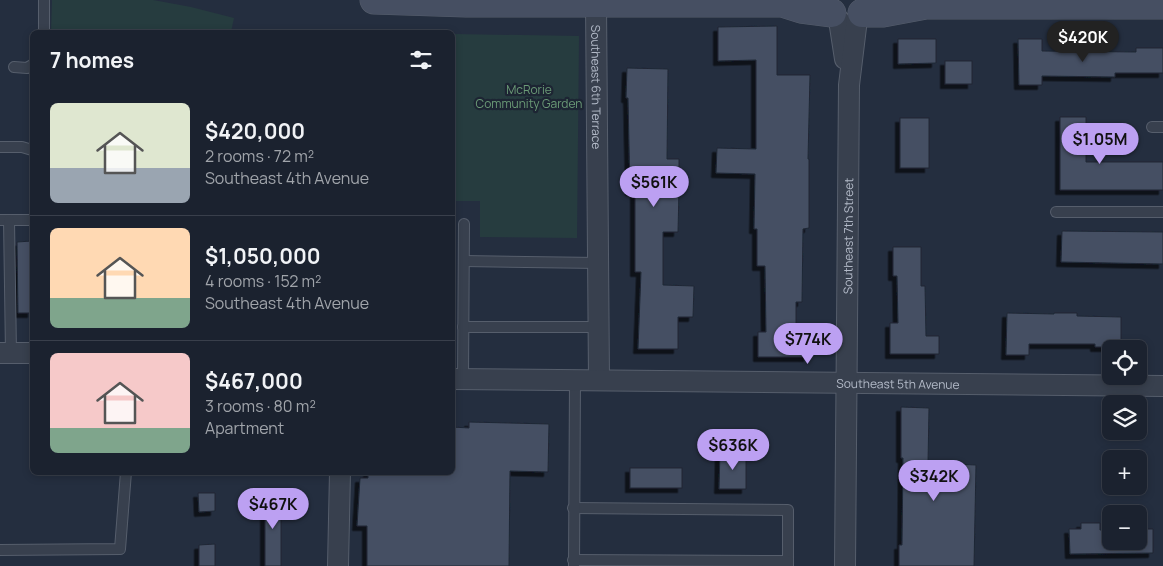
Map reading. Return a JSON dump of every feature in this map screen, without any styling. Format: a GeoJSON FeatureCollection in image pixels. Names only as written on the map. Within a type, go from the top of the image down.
{"type":"FeatureCollection","features":[{"type":"Feature","properties":{"kind":"street"},"geometry":{"type":"LineString","coordinates":[[374,0],[596,3],[786,2],[801,9],[884,13],[917,2],[1163,5]]}},
{"type":"Feature","properties":{"kind":"street","name":"Southeast 6th Terrace"},"geometry":{"type":"LineString","coordinates":[[596,3],[599,380]]}},
{"type":"Feature","properties":{"kind":"street","name":"Southeast 7th Street"},"geometry":{"type":"LineString","coordinates":[[845,566],[849,85],[847,11]]}},
{"type":"Feature","properties":{"kind":"street"},"geometry":{"type":"LineString","coordinates":[[6,353],[30,354]]}},
{"type":"Feature","properties":{"kind":"street","name":"Southeast 5th Avenue"},"geometry":{"type":"LineString","coordinates":[[458,379],[1163,386]]}},
{"type":"Feature","properties":{"kind":"street"},"geometry":{"type":"LineString","coordinates":[[338,566],[340,475]]}},
{"type":"Feature","properties":{"kind":"lane"},"geometry":{"type":"LineString","coordinates":[[44,0],[44,30]]}},
{"type":"Feature","properties":{"kind":"lane"},"geometry":{"type":"LineString","coordinates":[[14,67],[27,68],[30,66]]}},
{"type":"Feature","properties":{"kind":"lane"},"geometry":{"type":"LineString","coordinates":[[1152,127],[1163,127]]}},
{"type":"Feature","properties":{"kind":"lane"},"geometry":{"type":"LineString","coordinates":[[0,148],[22,147],[30,149]]}},
{"type":"Feature","properties":{"kind":"lane"},"geometry":{"type":"LineString","coordinates":[[1056,212],[1163,212]]}},
{"type":"Feature","properties":{"kind":"lane"},"geometry":{"type":"LineString","coordinates":[[6,353],[4,220],[30,220]]}},
{"type":"Feature","properties":{"kind":"lane"},"geometry":{"type":"LineString","coordinates":[[458,379],[463,327],[464,224]]}},
{"type":"Feature","properties":{"kind":"lane"},"geometry":{"type":"LineString","coordinates":[[464,262],[598,263]]}},
{"type":"Feature","properties":{"kind":"lane"},"geometry":{"type":"LineString","coordinates":[[463,327],[599,327]]}},
{"type":"Feature","properties":{"kind":"lane"},"geometry":{"type":"LineString","coordinates":[[573,508],[788,510],[788,564],[574,563],[573,508],[575,380]]}},
{"type":"Feature","properties":{"kind":"lane"},"geometry":{"type":"LineString","coordinates":[[0,550],[120,549],[126,475]]}},
{"type":"Feature","properties":{"kind":"green space"},"geometry":{"type":"Polygon","coordinates":[[[52,0],[153,0],[234,18],[231,30],[51,30],[52,0]]]}},
{"type":"Feature","properties":{"kind":"green space","name":"McRorie Community Garden"},"geometry":{"type":"Polygon","coordinates":[[[455,34],[579,36],[577,238],[480,237],[480,201],[455,201],[455,34]]]}},
{"type":"Feature","properties":{"kind":"building"},"geometry":{"type":"Polygon","coordinates":[[[777,26],[777,75],[810,75],[809,228],[803,229],[802,302],[796,302],[796,332],[808,332],[808,357],[758,357],[758,332],[766,332],[765,266],[757,266],[757,229],[754,229],[755,174],[716,173],[717,148],[756,149],[756,60],[718,61],[718,27],[777,26]]]}},
{"type":"Feature","properties":{"kind":"building"},"geometry":{"type":"Polygon","coordinates":[[[898,39],[936,39],[936,63],[898,64],[898,39]]]}},
{"type":"Feature","properties":{"kind":"building"},"geometry":{"type":"Polygon","coordinates":[[[1018,39],[1042,39],[1042,51],[1136,52],[1136,48],[1163,48],[1163,73],[1115,73],[1115,77],[1042,76],[1042,85],[1019,85],[1018,39]]]}},
{"type":"Feature","properties":{"kind":"building"},"geometry":{"type":"Polygon","coordinates":[[[945,61],[972,61],[972,84],[945,84],[945,61]]]}},
{"type":"Feature","properties":{"kind":"building"},"geometry":{"type":"Polygon","coordinates":[[[627,68],[668,69],[667,159],[679,159],[679,189],[678,232],[663,232],[663,285],[694,286],[693,317],[678,317],[678,349],[638,349],[641,272],[635,272],[635,191],[630,191],[628,98],[626,98],[627,68]]]}},
{"type":"Feature","properties":{"kind":"building"},"geometry":{"type":"Polygon","coordinates":[[[1060,117],[1086,117],[1086,162],[1163,162],[1163,190],[1060,190],[1060,117]]]}},
{"type":"Feature","properties":{"kind":"building"},"geometry":{"type":"Polygon","coordinates":[[[900,118],[929,118],[929,168],[900,168],[900,118]]]}},
{"type":"Feature","properties":{"kind":"building"},"geometry":{"type":"Polygon","coordinates":[[[1062,231],[1163,232],[1163,264],[1061,262],[1062,231]]]}},
{"type":"Feature","properties":{"kind":"building"},"geometry":{"type":"Polygon","coordinates":[[[30,241],[30,313],[18,313],[17,242],[30,241]]]}},
{"type":"Feature","properties":{"kind":"building"},"geometry":{"type":"Polygon","coordinates":[[[893,247],[921,247],[921,286],[925,286],[926,336],[939,336],[939,354],[890,354],[890,323],[898,323],[897,276],[893,276],[893,247]]]}},
{"type":"Feature","properties":{"kind":"building"},"geometry":{"type":"Polygon","coordinates":[[[1007,313],[1077,313],[1077,316],[1121,317],[1121,340],[1102,340],[1102,347],[1095,347],[1095,344],[1029,344],[1029,355],[1006,355],[1007,313]]]}},
{"type":"Feature","properties":{"kind":"building"},"geometry":{"type":"Polygon","coordinates":[[[901,407],[929,408],[928,463],[976,465],[974,566],[899,566],[899,545],[902,545],[903,458],[901,458],[901,407]]]}},
{"type":"Feature","properties":{"kind":"building"},"geometry":{"type":"Polygon","coordinates":[[[469,422],[549,424],[548,472],[510,471],[509,566],[367,566],[367,526],[357,526],[360,478],[368,478],[368,475],[455,475],[455,427],[469,428],[469,422]]]}},
{"type":"Feature","properties":{"kind":"building"},"geometry":{"type":"Polygon","coordinates":[[[720,452],[746,452],[746,489],[719,489],[720,452]]]}},
{"type":"Feature","properties":{"kind":"building"},"geometry":{"type":"Polygon","coordinates":[[[630,468],[682,468],[682,488],[630,488],[630,468]]]}},
{"type":"Feature","properties":{"kind":"building"},"geometry":{"type":"Polygon","coordinates":[[[198,493],[215,493],[215,511],[199,512],[198,493]]]}},
{"type":"Feature","properties":{"kind":"building"},"geometry":{"type":"Polygon","coordinates":[[[265,493],[281,493],[281,566],[265,566],[265,493]]]}},
{"type":"Feature","properties":{"kind":"building"},"geometry":{"type":"Polygon","coordinates":[[[1081,523],[1100,523],[1102,550],[1147,550],[1147,529],[1153,529],[1153,553],[1070,554],[1069,529],[1081,529],[1081,523]]]}},
{"type":"Feature","properties":{"kind":"building"},"geometry":{"type":"Polygon","coordinates":[[[215,544],[215,566],[199,566],[199,545],[215,544]]]}}]}
